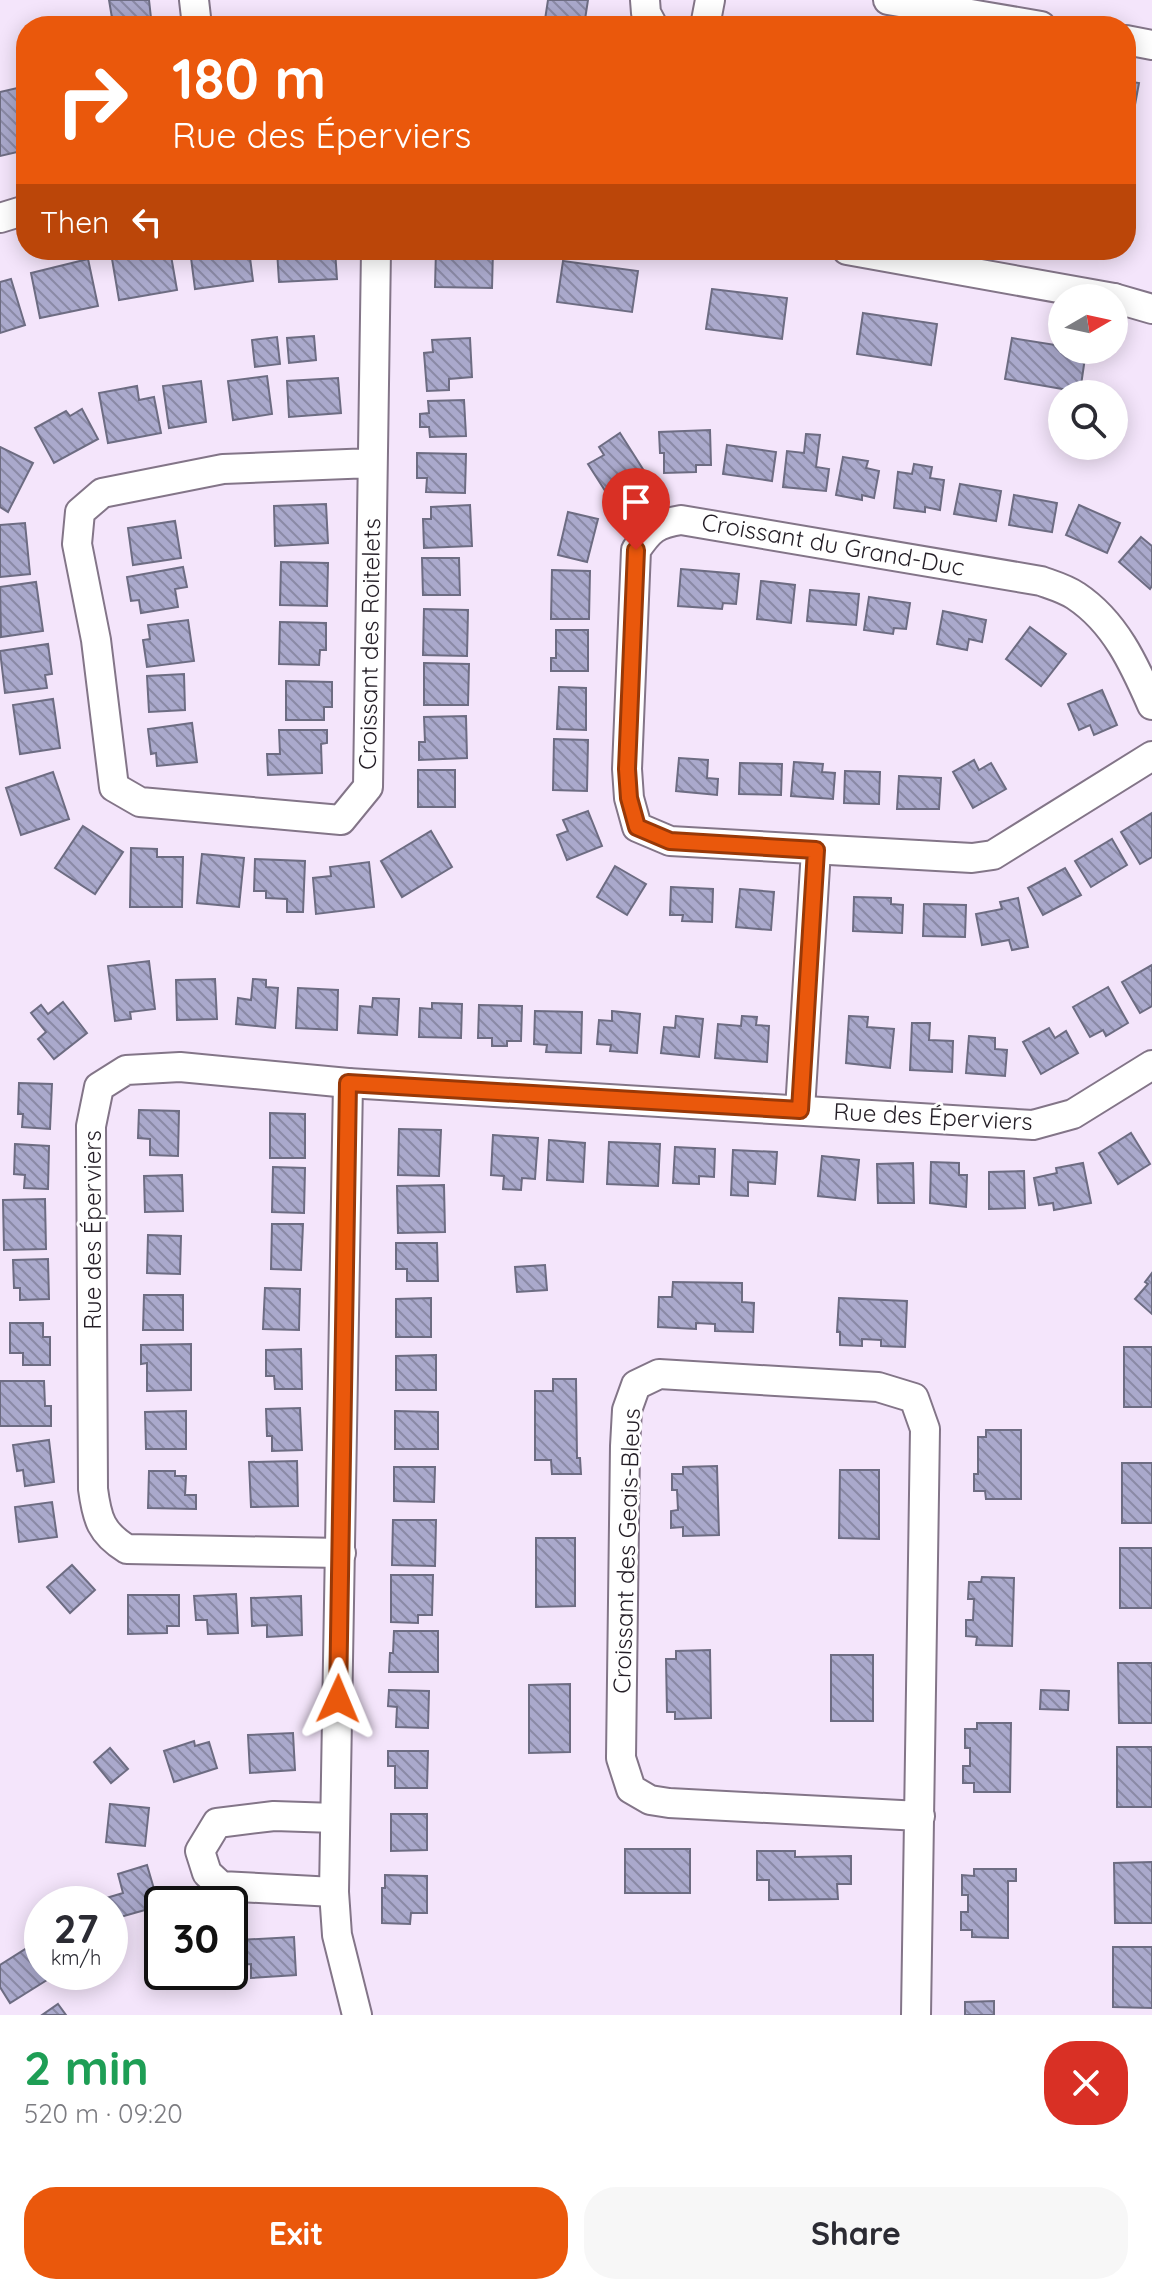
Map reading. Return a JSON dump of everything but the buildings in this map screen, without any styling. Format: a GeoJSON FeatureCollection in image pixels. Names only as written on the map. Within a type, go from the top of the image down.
{"type":"FeatureCollection","features":[{"type":"Feature","properties":{"kind":"street"},"geometry":{"type":"LineString","coordinates":[[888,0],[982,16]]}},
{"type":"Feature","properties":{"kind":"street","name":"Croissant des Roitelets"},"geometry":{"type":"LineString","coordinates":[[372,463],[223,469],[102,493],[80,512],[77,544],[96,640],[114,787],[140,802],[341,820],[368,787],[376,260]]}},
{"type":"Feature","properties":{"kind":"street"},"geometry":{"type":"LineString","coordinates":[[903,260],[1048,286]]}},
{"type":"Feature","properties":{"kind":"street"},"geometry":{"type":"LineString","coordinates":[[1128,302],[1152,309]]}},
{"type":"Feature","properties":{"kind":"street","name":"Croissant du Grand-Duc"},"geometry":{"type":"LineString","coordinates":[[1152,705],[1132,661],[1105,621],[1075,595],[1041,581],[681,520],[661,523],[647,533],[636,550],[627,769],[629,798],[637,827],[670,841],[972,858],[993,855],[1152,756]]}},
{"type":"Feature","properties":{"kind":"street"},"geometry":{"type":"LineString","coordinates":[[800,1110],[816,850]]}},
{"type":"Feature","properties":{"kind":"street","name":"Rue des Éperviers"},"geometry":{"type":"LineString","coordinates":[[341,1553],[127,1549],[111,1539],[97,1516],[93,1489],[91,1126],[99,1087],[126,1070],[180,1067],[348,1083],[1033,1125],[1073,1114],[1152,1065]]}},
{"type":"Feature","properties":{"kind":"street"},"geometry":{"type":"LineString","coordinates":[[348,1083],[334,1892],[337,1935],[357,2015]]}},
{"type":"Feature","properties":{"kind":"street","name":"Croissant des Geais-Bleus"},"geometry":{"type":"LineString","coordinates":[[916,2015],[920,1816],[925,1429],[914,1398],[878,1387],[659,1374],[636,1385],[627,1410],[622,1557],[621,1758],[631,1789],[650,1800],[669,1803],[920,1816]]}},
{"type":"Feature","properties":{"kind":"street"},"geometry":{"type":"LineString","coordinates":[[334,1892],[221,1886],[207,1873],[200,1851],[217,1823],[274,1816],[335,1818]]}},
{"type":"Feature","properties":{"kind":"route"},"geometry":{"type":"LineString","coordinates":[[338,1699],[348,1083],[800,1110],[816,850],[670,841],[637,827],[629,798],[627,769],[636,550]]}}]}
